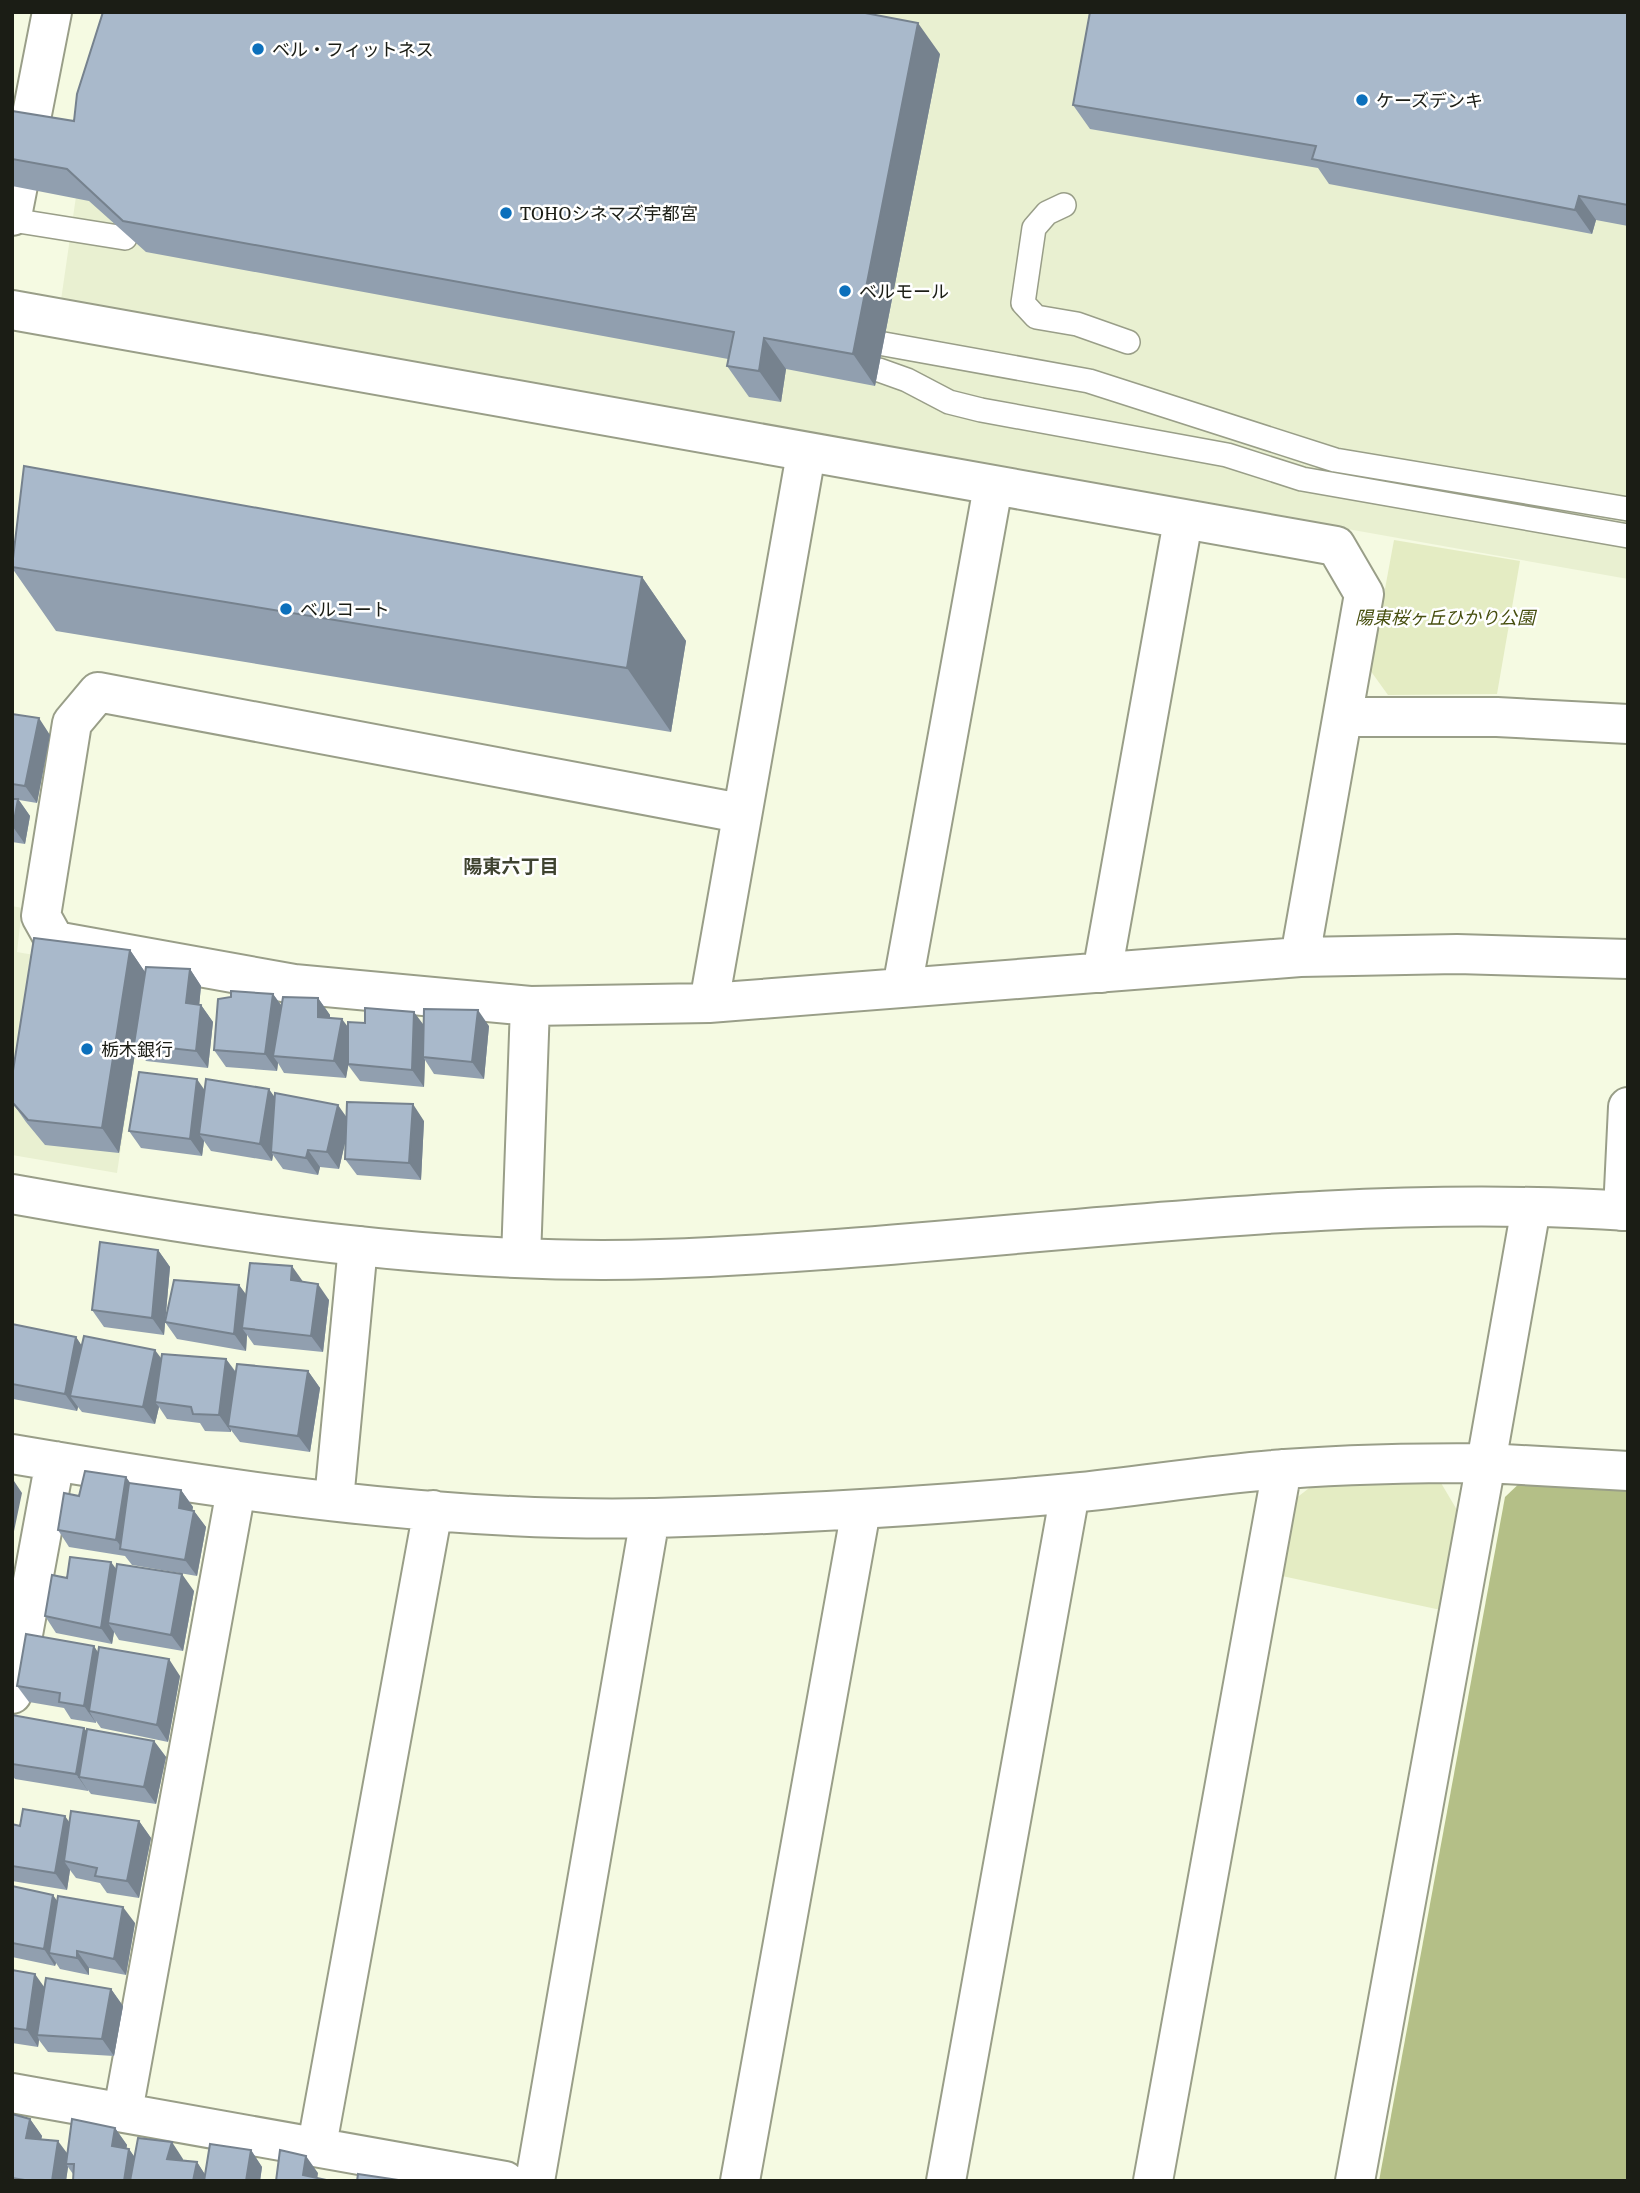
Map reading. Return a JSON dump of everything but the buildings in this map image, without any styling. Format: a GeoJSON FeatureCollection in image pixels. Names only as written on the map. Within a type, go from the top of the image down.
{"type":"FeatureCollection","features":[{"type":"Feature","properties":{"kind":"street"},"geometry":{"type":"LineString","coordinates":[[12,218],[43,122],[52,12]]}},
{"type":"Feature","properties":{"kind":"street"},"geometry":{"type":"LineString","coordinates":[[12,310],[806,454],[1336,546],[1364,594],[1300,957]]}},
{"type":"Feature","properties":{"kind":"street"},"geometry":{"type":"LineString","coordinates":[[709,1003],[740,813],[806,454]]}},
{"type":"Feature","properties":{"kind":"street"},"geometry":{"type":"LineString","coordinates":[[902,988],[993,487]]}},
{"type":"Feature","properties":{"kind":"street"},"geometry":{"type":"LineString","coordinates":[[1102,973],[1183,521]]}},
{"type":"Feature","properties":{"kind":"street"},"geometry":{"type":"LineString","coordinates":[[740,813],[98,692],[72,723],[41,916],[55,941],[294,984],[530,1006],[709,1003],[1300,957],[1457,954],[1628,959]]}},
{"type":"Feature","properties":{"kind":"street"},"geometry":{"type":"LineString","coordinates":[[1343,717],[1497,717],[1628,724]]}},
{"type":"Feature","properties":{"kind":"street"},"geometry":{"type":"LineString","coordinates":[[521,1258],[530,1006]]}},
{"type":"Feature","properties":{"kind":"street"},"geometry":{"type":"LineString","coordinates":[[12,1194],[274,1238],[521,1258],[654,1259],[800,1253],[1172,1220],[1362,1210],[1625,1211],[1628,1107]]}},
{"type":"Feature","properties":{"kind":"street"},"geometry":{"type":"LineString","coordinates":[[1355,2181],[1531,1209]]}},
{"type":"Feature","properties":{"kind":"street"},"geometry":{"type":"LineString","coordinates":[[334,1500],[358,1246]]}},
{"type":"Feature","properties":{"kind":"street"},"geometry":{"type":"LineString","coordinates":[[12,1454],[236,1490],[433,1510],[542,1517],[650,1518],[861,1510],[1070,1493],[1282,1469],[1382,1463],[1486,1463],[1628,1471]]}},
{"type":"Feature","properties":{"kind":"street"},"geometry":{"type":"LineString","coordinates":[[12,1694],[55,1461]]}},
{"type":"Feature","properties":{"kind":"street"},"geometry":{"type":"LineString","coordinates":[[1153,2181],[1282,1469]]}},
{"type":"Feature","properties":{"kind":"street"},"geometry":{"type":"LineString","coordinates":[[122,2111],[236,1490]]}},
{"type":"Feature","properties":{"kind":"street"},"geometry":{"type":"LineString","coordinates":[[946,2181],[1070,1493]]}},
{"type":"Feature","properties":{"kind":"street"},"geometry":{"type":"LineString","coordinates":[[317,2146],[433,1510]]}},
{"type":"Feature","properties":{"kind":"street"},"geometry":{"type":"LineString","coordinates":[[740,2181],[861,1510]]}},
{"type":"Feature","properties":{"kind":"street"},"geometry":{"type":"LineString","coordinates":[[534,2181],[650,1518]]}},
{"type":"Feature","properties":{"kind":"street"},"geometry":{"type":"LineString","coordinates":[[12,2093],[505,2181]]}},
{"type":"Feature","properties":{"kind":"lane"},"geometry":{"type":"LineString","coordinates":[[1064,205],[1047,213],[1034,228],[1023,303],[1036,317],[1077,324],[1128,342]]}},
{"type":"Feature","properties":{"kind":"lane"},"geometry":{"type":"LineString","coordinates":[[12,218],[125,238]]}},
{"type":"Feature","properties":{"kind":"lane"},"geometry":{"type":"LineString","coordinates":[[884,344],[1089,381],[1335,460],[1628,509]]}},
{"type":"Feature","properties":{"kind":"lane"},"geometry":{"type":"LineString","coordinates":[[879,370],[907,380],[949,402],[981,410],[1227,455],[1302,478],[1628,536]]}},
{"type":"Feature","properties":{"kind":"shaded area","name":"ベルモール"},"geometry":{"type":"Polygon","coordinates":[[[108,12],[1628,12],[1628,579],[61,300],[89,107],[108,12]]]}},
{"type":"Feature","properties":{"kind":"shaded area","name":"栃木銀行"},"geometry":{"type":"Polygon","coordinates":[[[12,906],[22,908],[17,952],[147,975],[117,1173],[12,1155],[12,906]]]}},
{"type":"Feature","properties":{"kind":"shaded area"},"geometry":{"type":"Polygon","coordinates":[[[1524,1479],[1628,1484],[1628,2181],[1379,2181],[1505,1497],[1524,1479]]]}},
{"type":"Feature","properties":{"kind":"green space","name":"陽東桜ヶ丘ひかり公園"},"geometry":{"type":"Polygon","coordinates":[[[1394,540],[1520,561],[1497,694],[1388,695],[1370,670],[1394,540]]]}},
{"type":"Feature","properties":{"kind":"green space"},"geometry":{"type":"Polygon","coordinates":[[[1317,1482],[1441,1483],[1457,1510],[1441,1610],[1282,1576],[1295,1499],[1317,1482]]]}},
{"type":"Feature","properties":{"kind":"place","name":"ベル・フィットネス"},"geometry":{"type":"Point","coordinates":[258,49]}},
{"type":"Feature","properties":{"kind":"place","name":"ケーズデンキ"},"geometry":{"type":"Point","coordinates":[1362,100]}},
{"type":"Feature","properties":{"kind":"place","name":"TOHOシネマズ宇都宮"},"geometry":{"type":"Point","coordinates":[506,213]}},
{"type":"Feature","properties":{"kind":"place","name":"ベルモール"},"geometry":{"type":"Point","coordinates":[845,291]}},
{"type":"Feature","properties":{"kind":"place","name":"ベルコート"},"geometry":{"type":"Point","coordinates":[286,609]}},
{"type":"Feature","properties":{"kind":"place","name":"栃木銀行"},"geometry":{"type":"Point","coordinates":[87,1049]}},
{"type":"Feature","properties":{"kind":"district","name":"陽東六丁目"},"geometry":{"type":"Point","coordinates":[511,866]}}]}
